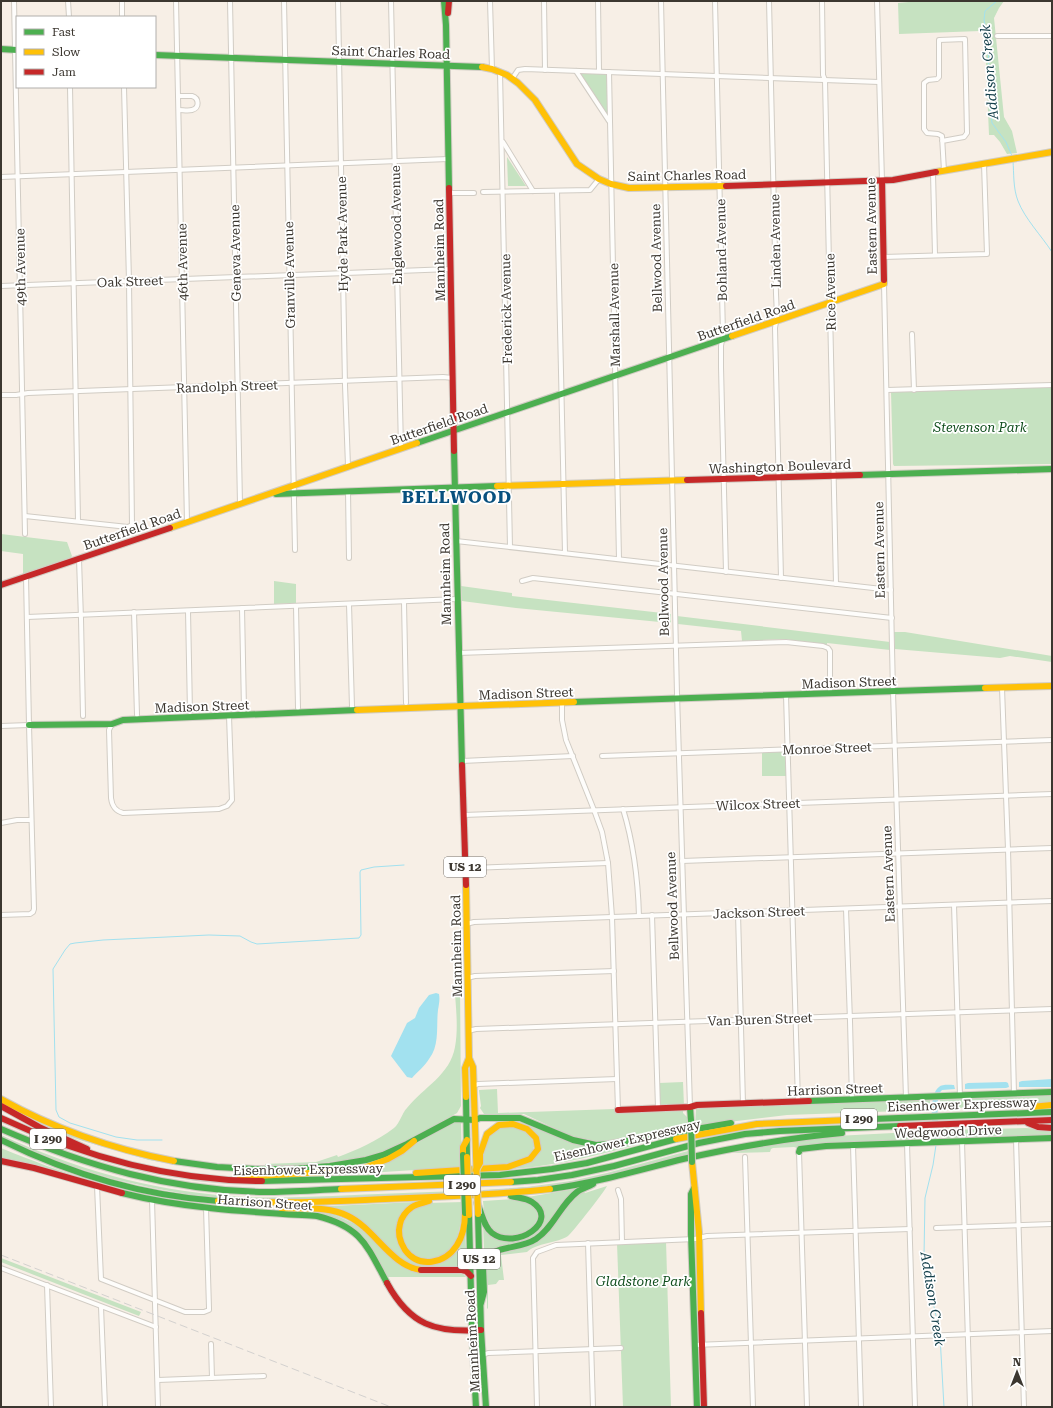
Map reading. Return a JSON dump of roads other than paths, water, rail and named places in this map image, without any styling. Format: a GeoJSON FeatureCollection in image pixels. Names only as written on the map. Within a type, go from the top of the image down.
{"type":"FeatureCollection","features":[{"type":"Feature","properties":{"kind":"main road","name":"US 12"},"geometry":{"type":"LineString","coordinates":[[444,1],[447,65]]}},
{"type":"Feature","properties":{"kind":"main road","name":"US 12"},"geometry":{"type":"LineString","coordinates":[[446,25],[449,1]]}},
{"type":"Feature","properties":{"kind":"main road"},"geometry":{"type":"LineString","coordinates":[[1,49],[16,50]]}},
{"type":"Feature","properties":{"kind":"main road","name":"Saint Charles Road"},"geometry":{"type":"LineString","coordinates":[[156,55],[447,65],[484,67],[492,69],[512,79],[524,88],[533,98],[571,156],[578,164],[599,179],[611,184],[630,188],[828,183],[882,180],[933,173],[1052,152]]}},
{"type":"Feature","properties":{"kind":"main road","name":"Mannheim Road"},"geometry":{"type":"LineString","coordinates":[[447,65],[454,488],[466,870],[468,1032],[469,1058],[473,1067],[475,1120],[480,1163],[476,1170],[477,1203],[480,1213],[480,1303],[486,1407]]}},
{"type":"Feature","properties":{"kind":"main road","name":"Eastern Avenue"},"geometry":{"type":"LineString","coordinates":[[882,180],[884,284]]}},
{"type":"Feature","properties":{"kind":"main road","name":"Butterfield Road"},"geometry":{"type":"LineString","coordinates":[[1,585],[884,284]]}},
{"type":"Feature","properties":{"kind":"main road","name":"Washington Boulevard"},"geometry":{"type":"LineString","coordinates":[[271,494],[497,486],[499,488],[507,488],[509,486],[672,480],[1052,469]]}},
{"type":"Feature","properties":{"kind":"main road","name":"Madison Street"},"geometry":{"type":"LineString","coordinates":[[28,725],[112,724],[123,720],[1052,686]]}},
{"type":"Feature","properties":{"kind":"main road","name":"Mannheim Road"},"geometry":{"type":"LineString","coordinates":[[469,1058],[465,1068],[467,1140],[463,1147],[465,1156],[476,1407]]}},
{"type":"Feature","properties":{"kind":"main road","name":"Harrison Street"},"geometry":{"type":"LineString","coordinates":[[618,1110],[690,1107],[696,1105],[1052,1092]]}},
{"type":"Feature","properties":{"kind":"main road"},"geometry":{"type":"LineString","coordinates":[[1,1099],[39,1119],[68,1132],[94,1141],[150,1156],[209,1166],[261,1169],[304,1168],[367,1160],[384,1155],[414,1141],[455,1118],[475,1120],[480,1118],[520,1118],[572,1140],[596,1145],[732,1123],[741,1122],[757,1124]]}},
{"type":"Feature","properties":{"kind":"main road"},"geometry":{"type":"LineString","coordinates":[[998,1114],[1014,1109],[1052,1105]]}},
{"type":"Feature","properties":{"kind":"main road"},"geometry":{"type":"LineString","coordinates":[[1,1106],[39,1127],[83,1146],[97,1156]]}},
{"type":"Feature","properties":{"kind":"main road","name":"Bellwood Avenue"},"geometry":{"type":"LineString","coordinates":[[690,1107],[694,1188]]}},
{"type":"Feature","properties":{"kind":"main road","name":"Eisenhower Expressway"},"geometry":{"type":"LineString","coordinates":[[1,1118],[45,1138],[97,1156],[168,1174],[219,1180],[269,1183],[500,1175],[552,1169],[606,1159],[693,1135],[757,1124],[1052,1112]]}},
{"type":"Feature","properties":{"kind":"main road","name":"Eisenhower Expressway"},"geometry":{"type":"LineString","coordinates":[[1,1129],[60,1154],[120,1173],[174,1184],[242,1192],[266,1192],[450,1186],[538,1180],[602,1168],[691,1145],[745,1134],[780,1131],[1052,1120]]}},
{"type":"Feature","properties":{"kind":"main road"},"geometry":{"type":"LineString","coordinates":[[1023,1121],[1038,1127],[1052,1128]]}},
{"type":"Feature","properties":{"kind":"main road"},"geometry":{"type":"LineString","coordinates":[[353,1180],[367,1176],[514,1166],[532,1158],[536,1152],[538,1142],[536,1137],[527,1128],[514,1124],[500,1125],[488,1133],[478,1155]]}},
{"type":"Feature","properties":{"kind":"main road"},"geometry":{"type":"LineString","coordinates":[[1,1140],[64,1167],[98,1179],[131,1188],[168,1195],[236,1202],[294,1203],[502,1194],[537,1191],[600,1180],[760,1142],[794,1137],[895,1130],[907,1126]]}},
{"type":"Feature","properties":{"kind":"main road","name":"Wedgwood Drive"},"geometry":{"type":"LineString","coordinates":[[799,1152],[804,1148],[1052,1138]]}},
{"type":"Feature","properties":{"kind":"main road"},"geometry":{"type":"LineString","coordinates":[[219,1180],[240,1177],[358,1170],[370,1167],[386,1160],[408,1147],[414,1141]]}},
{"type":"Feature","properties":{"kind":"main road"},"geometry":{"type":"LineString","coordinates":[[1,1145],[55,1167],[64,1167]]}},
{"type":"Feature","properties":{"kind":"main road","name":"Harrison Street"},"geometry":{"type":"LineString","coordinates":[[1,1161],[46,1170],[97,1186],[152,1200],[206,1208],[317,1216],[335,1220],[354,1231],[364,1242],[394,1296],[411,1315],[419,1321],[436,1327],[472,1331],[481,1330]]}},
{"type":"Feature","properties":{"kind":"main road"},"geometry":{"type":"LineString","coordinates":[[480,1303],[484,1293],[484,1262],[487,1256],[495,1252],[534,1241],[545,1232],[574,1194],[600,1180]]}},
{"type":"Feature","properties":{"kind":"main road"},"geometry":{"type":"LineString","coordinates":[[694,1188],[696,1194],[699,1238],[704,1407]]}},
{"type":"Feature","properties":{"kind":"main road"},"geometry":{"type":"LineString","coordinates":[[694,1188],[691,1194],[697,1407]]}},
{"type":"Feature","properties":{"kind":"main road"},"geometry":{"type":"LineString","coordinates":[[480,1213],[488,1229],[503,1238],[519,1239],[529,1235],[535,1230],[541,1217],[537,1206],[526,1200],[502,1194]]}},
{"type":"Feature","properties":{"kind":"main road"},"geometry":{"type":"LineString","coordinates":[[440,1197],[412,1206],[401,1217],[398,1226],[399,1240],[403,1250],[412,1258],[422,1262],[431,1262],[439,1261],[446,1256],[455,1248],[464,1231],[467,1214]]}},
{"type":"Feature","properties":{"kind":"main road"},"geometry":{"type":"LineString","coordinates":[[236,1202],[249,1206],[325,1210],[341,1214],[362,1225],[396,1258],[406,1265],[418,1270],[462,1270],[466,1271],[471,1276]]}},
{"type":"Feature","properties":{"kind":"main road"},"geometry":{"type":"LineString","coordinates":[[474,1379],[478,1385],[481,1396],[481,1407]]}},
{"type":"Feature","properties":{"kind":"street","name":"49th Avenue"},"geometry":{"type":"LineString","coordinates":[[14,1],[16,50]]}},
{"type":"Feature","properties":{"kind":"street"},"geometry":{"type":"LineString","coordinates":[[68,1],[68,16]]}},
{"type":"Feature","properties":{"kind":"street"},"geometry":{"type":"LineString","coordinates":[[122,1],[122,16]]}},
{"type":"Feature","properties":{"kind":"street","name":"46th Avenue"},"geometry":{"type":"LineString","coordinates":[[176,1],[187,522]]}},
{"type":"Feature","properties":{"kind":"street","name":"Geneva Avenue"},"geometry":{"type":"LineString","coordinates":[[230,1],[240,504]]}},
{"type":"Feature","properties":{"kind":"street","name":"Granville Avenue"},"geometry":{"type":"LineString","coordinates":[[284,1],[295,550]]}},
{"type":"Feature","properties":{"kind":"street","name":"Hyde Park Avenue"},"geometry":{"type":"LineString","coordinates":[[338,1],[348,466]]}},
{"type":"Feature","properties":{"kind":"street","name":"Englewood Avenue"},"geometry":{"type":"LineString","coordinates":[[391,1],[401,449]]}},
{"type":"Feature","properties":{"kind":"street"},"geometry":{"type":"LineString","coordinates":[[490,1],[492,69]]}},
{"type":"Feature","properties":{"kind":"street"},"geometry":{"type":"LineString","coordinates":[[544,1],[545,70]]}},
{"type":"Feature","properties":{"kind":"street"},"geometry":{"type":"LineString","coordinates":[[598,1],[599,71]]}},
{"type":"Feature","properties":{"kind":"street","name":"Bellwood Avenue"},"geometry":{"type":"LineString","coordinates":[[661,1],[675,646],[690,1107]]}},
{"type":"Feature","properties":{"kind":"street","name":"Bohland Avenue"},"geometry":{"type":"LineString","coordinates":[[715,1],[723,334],[721,368],[726,572]]}},
{"type":"Feature","properties":{"kind":"street","name":"Linden Avenue"},"geometry":{"type":"LineString","coordinates":[[769,1],[781,578]]}},
{"type":"Feature","properties":{"kind":"street","name":"Rice Avenue"},"geometry":{"type":"LineString","coordinates":[[822,1],[823,75],[825,80],[828,183],[836,584]]}},
{"type":"Feature","properties":{"kind":"street","name":"Eastern Avenue"},"geometry":{"type":"LineString","coordinates":[[877,1],[882,180]]}},
{"type":"Feature","properties":{"kind":"street"},"geometry":{"type":"LineString","coordinates":[[997,36],[1052,36]]}},
{"type":"Feature","properties":{"kind":"street"},"geometry":{"type":"LineString","coordinates":[[942,141],[962,138],[966,136],[967,133],[964,39],[939,40],[939,77],[937,79],[926,80],[924,83],[924,129],[927,133],[942,136],[942,141],[944,171]]}},
{"type":"Feature","properties":{"kind":"street"},"geometry":{"type":"LineString","coordinates":[[512,79],[520,69],[879,82]]}},
{"type":"Feature","properties":{"kind":"street"},"geometry":{"type":"LineString","coordinates":[[576,71],[610,122]]}},
{"type":"Feature","properties":{"kind":"street","name":"Frederick Avenue"},"geometry":{"type":"LineString","coordinates":[[500,72],[510,547]]}},
{"type":"Feature","properties":{"kind":"street","name":"Marshall Avenue"},"geometry":{"type":"LineString","coordinates":[[609,72],[619,559]]}},
{"type":"Feature","properties":{"kind":"street","name":"49th Avenue"},"geometry":{"type":"LineString","coordinates":[[17,88],[25,534]]}},
{"type":"Feature","properties":{"kind":"street"},"geometry":{"type":"LineString","coordinates":[[70,88],[78,521]]}},
{"type":"Feature","properties":{"kind":"street"},"geometry":{"type":"LineString","coordinates":[[25,516],[131,526],[132,523],[129,281],[124,88]]}},
{"type":"Feature","properties":{"kind":"street"},"geometry":{"type":"LineString","coordinates":[[178,96],[193,96],[196,98],[198,104],[192,110],[179,110]]}},
{"type":"Feature","properties":{"kind":"street"},"geometry":{"type":"LineString","coordinates":[[502,142],[534,191]]}},
{"type":"Feature","properties":{"kind":"street"},"geometry":{"type":"LineString","coordinates":[[1,177],[448,160]]}},
{"type":"Feature","properties":{"kind":"street"},"geometry":{"type":"LineString","coordinates":[[883,257],[987,254],[984,164]]}},
{"type":"Feature","properties":{"kind":"street"},"geometry":{"type":"LineString","coordinates":[[933,173],[935,255]]}},
{"type":"Feature","properties":{"kind":"street"},"geometry":{"type":"LineString","coordinates":[[482,192],[590,190],[599,179]]}},
{"type":"Feature","properties":{"kind":"street"},"geometry":{"type":"LineString","coordinates":[[557,191],[565,553]]}},
{"type":"Feature","properties":{"kind":"street"},"geometry":{"type":"LineString","coordinates":[[449,193],[474,192]]}},
{"type":"Feature","properties":{"kind":"street","name":"Oak Street"},"geometry":{"type":"LineString","coordinates":[[1,286],[451,269]]}},
{"type":"Feature","properties":{"kind":"street","name":"Eastern Avenue"},"geometry":{"type":"LineString","coordinates":[[884,284],[893,692],[906,1098]]}},
{"type":"Feature","properties":{"kind":"street"},"geometry":{"type":"LineString","coordinates":[[912,334],[914,390]]}},
{"type":"Feature","properties":{"kind":"street","name":"Randolph Street"},"geometry":{"type":"LineString","coordinates":[[1,396],[76,391],[443,377],[453,378]]}},
{"type":"Feature","properties":{"kind":"street"},"geometry":{"type":"LineString","coordinates":[[887,390],[1052,385]]}},
{"type":"Feature","properties":{"kind":"street"},"geometry":{"type":"LineString","coordinates":[[348,491],[349,558]]}},
{"type":"Feature","properties":{"kind":"street"},"geometry":{"type":"LineString","coordinates":[[456,541],[891,590]]}},
{"type":"Feature","properties":{"kind":"street"},"geometry":{"type":"LineString","coordinates":[[79,559],[82,716]]}},
{"type":"Feature","properties":{"kind":"street"},"geometry":{"type":"LineString","coordinates":[[1,915],[30,914],[34,910],[28,725],[26,577]]}},
{"type":"Feature","properties":{"kind":"street"},"geometry":{"type":"LineString","coordinates":[[522,581],[533,578],[892,618]]}},
{"type":"Feature","properties":{"kind":"street"},"geometry":{"type":"LineString","coordinates":[[27,617],[457,600]]}},
{"type":"Feature","properties":{"kind":"street"},"geometry":{"type":"LineString","coordinates":[[404,602],[406,703]]}},
{"type":"Feature","properties":{"kind":"street"},"geometry":{"type":"LineString","coordinates":[[349,604],[352,706]]}},
{"type":"Feature","properties":{"kind":"street"},"geometry":{"type":"LineString","coordinates":[[296,606],[298,708]]}},
{"type":"Feature","properties":{"kind":"street"},"geometry":{"type":"LineString","coordinates":[[242,608],[244,710]]}},
{"type":"Feature","properties":{"kind":"street"},"geometry":{"type":"LineString","coordinates":[[188,611],[190,712]]}},
{"type":"Feature","properties":{"kind":"street"},"geometry":{"type":"LineString","coordinates":[[134,612],[137,714]]}},
{"type":"Feature","properties":{"kind":"street"},"geometry":{"type":"LineString","coordinates":[[458,653],[786,642],[823,646],[828,648],[830,651],[830,693]]}},
{"type":"Feature","properties":{"kind":"street"},"geometry":{"type":"LineString","coordinates":[[1002,688],[1010,903],[1014,1094]]}},
{"type":"Feature","properties":{"kind":"street"},"geometry":{"type":"LineString","coordinates":[[786,695],[798,1102]]}},
{"type":"Feature","properties":{"kind":"street"},"geometry":{"type":"LineString","coordinates":[[562,703],[564,729],[602,832],[608,863],[612,917],[618,1110]]}},
{"type":"Feature","properties":{"kind":"street"},"geometry":{"type":"LineString","coordinates":[[112,724],[109,730],[111,798],[114,808],[123,813],[219,809],[229,805],[232,797],[230,716]]}},
{"type":"Feature","properties":{"kind":"street","name":"Madison Street"},"geometry":{"type":"LineString","coordinates":[[1,726],[28,725]]}},
{"type":"Feature","properties":{"kind":"street","name":"Monroe Street"},"geometry":{"type":"LineString","coordinates":[[602,756],[1052,740]]}},
{"type":"Feature","properties":{"kind":"street"},"geometry":{"type":"LineString","coordinates":[[462,761],[573,756]]}},
{"type":"Feature","properties":{"kind":"street","name":"Wilcox Street"},"geometry":{"type":"LineString","coordinates":[[464,815],[1052,794]]}},
{"type":"Feature","properties":{"kind":"street"},"geometry":{"type":"LineString","coordinates":[[623,809],[636,864],[639,916]]}},
{"type":"Feature","properties":{"kind":"street"},"geometry":{"type":"LineString","coordinates":[[1,823],[17,820],[31,820]]}},
{"type":"Feature","properties":{"kind":"street"},"geometry":{"type":"LineString","coordinates":[[682,861],[1052,848]]}},
{"type":"Feature","properties":{"kind":"street"},"geometry":{"type":"LineString","coordinates":[[466,870],[472,868],[608,863]]}},
{"type":"Feature","properties":{"kind":"street","name":"Jackson Street"},"geometry":{"type":"LineString","coordinates":[[466,924],[495,921],[1052,901]]}},
{"type":"Feature","properties":{"kind":"street"},"geometry":{"type":"LineString","coordinates":[[954,905],[960,1096]]}},
{"type":"Feature","properties":{"kind":"street"},"geometry":{"type":"LineString","coordinates":[[846,909],[852,1100]]}},
{"type":"Feature","properties":{"kind":"street"},"geometry":{"type":"LineString","coordinates":[[738,913],[743,1104]]}},
{"type":"Feature","properties":{"kind":"street"},"geometry":{"type":"LineString","coordinates":[[652,915],[658,1108]]}},
{"type":"Feature","properties":{"kind":"street"},"geometry":{"type":"LineString","coordinates":[[467,978],[475,976],[614,971]]}},
{"type":"Feature","properties":{"kind":"street","name":"Van Buren Street"},"geometry":{"type":"LineString","coordinates":[[468,1032],[476,1029],[1052,1009]]}},
{"type":"Feature","properties":{"kind":"street"},"geometry":{"type":"LineString","coordinates":[[474,1086],[478,1084],[617,1079]]}},
{"type":"Feature","properties":{"kind":"street"},"geometry":{"type":"LineString","coordinates":[[1016,1140],[1024,1407]]}},
{"type":"Feature","properties":{"kind":"street"},"geometry":{"type":"LineString","coordinates":[[962,1142],[970,1407]]}},
{"type":"Feature","properties":{"kind":"street"},"geometry":{"type":"LineString","coordinates":[[907,1144],[915,1407]]}},
{"type":"Feature","properties":{"kind":"street"},"geometry":{"type":"LineString","coordinates":[[853,1146],[861,1407]]}},
{"type":"Feature","properties":{"kind":"street"},"geometry":{"type":"LineString","coordinates":[[799,1152],[807,1407]]}},
{"type":"Feature","properties":{"kind":"street"},"geometry":{"type":"LineString","coordinates":[[745,1157],[753,1407]]}},
{"type":"Feature","properties":{"kind":"street"},"geometry":{"type":"LineString","coordinates":[[97,1186],[101,1279],[185,1312],[204,1312],[209,1310],[206,1208]]}},
{"type":"Feature","properties":{"kind":"street"},"geometry":{"type":"LineString","coordinates":[[618,1190],[621,1198],[622,1242]]}},
{"type":"Feature","properties":{"kind":"street"},"geometry":{"type":"LineString","coordinates":[[152,1200],[158,1407]]}},
{"type":"Feature","properties":{"kind":"street"},"geometry":{"type":"LineString","coordinates":[[936,1228],[1052,1224]]}},
{"type":"Feature","properties":{"kind":"street"},"geometry":{"type":"LineString","coordinates":[[537,1407],[533,1258],[537,1252],[550,1246],[588,1243],[692,1239],[707,1236],[748,1234],[910,1229]]}},
{"type":"Feature","properties":{"kind":"street"},"geometry":{"type":"LineString","coordinates":[[588,1243],[593,1407]]}},
{"type":"Feature","properties":{"kind":"street"},"geometry":{"type":"LineString","coordinates":[[1,1268],[156,1327]]}},
{"type":"Feature","properties":{"kind":"street"},"geometry":{"type":"LineString","coordinates":[[47,1285],[51,1407]]}},
{"type":"Feature","properties":{"kind":"street"},"geometry":{"type":"LineString","coordinates":[[101,1307],[105,1407]]}},
{"type":"Feature","properties":{"kind":"street"},"geometry":{"type":"LineString","coordinates":[[695,1345],[1052,1331]]}},
{"type":"Feature","properties":{"kind":"street"},"geometry":{"type":"LineString","coordinates":[[211,1344],[212,1378]]}},
{"type":"Feature","properties":{"kind":"street"},"geometry":{"type":"LineString","coordinates":[[483,1355],[488,1353],[621,1348]]}},
{"type":"Feature","properties":{"kind":"street"},"geometry":{"type":"LineString","coordinates":[[158,1380],[264,1376]]}},
{"type":"Feature","properties":{"kind":"water"},"geometry":{"type":"Polygon","coordinates":[[[436,993],[439,994],[439,1000],[435,1048],[423,1067],[412,1078],[407,1077],[391,1056],[407,1023],[415,1018],[419,1008],[429,995],[436,993]]]}},
{"type":"Feature","properties":{"kind":"water"},"geometry":{"type":"Polygon","coordinates":[[[1052,1079],[1052,1087],[1019,1087],[1019,1082],[1022,1081],[1052,1079]]]}},
{"type":"Feature","properties":{"kind":"water"},"geometry":{"type":"Polygon","coordinates":[[[968,1083],[1008,1083],[1009,1087],[1006,1088],[965,1089],[965,1084],[968,1083]]]}},
{"type":"Feature","properties":{"kind":"water"},"geometry":{"type":"Polygon","coordinates":[[[942,1085],[954,1085],[955,1089],[942,1090],[938,1099],[940,1140],[933,1140],[933,1097],[942,1085]]]}},
{"type":"Feature","properties":{"kind":"waterway","name":"Addison Creek"},"geometry":{"type":"LineString","coordinates":[[997,1],[985,11],[984,20],[988,42],[990,107],[992,123],[1006,142],[1012,156]]}},
{"type":"Feature","properties":{"kind":"waterway","name":"Addison Creek"},"geometry":{"type":"LineString","coordinates":[[1013,161],[1014,186],[1018,201],[1029,221],[1052,252]]}},
{"type":"Feature","properties":{"kind":"waterway"},"geometry":{"type":"LineString","coordinates":[[162,1140],[137,1140],[116,1137],[70,1123],[59,1117],[56,1110],[53,969],[70,944],[103,940],[209,935],[240,936],[257,944],[359,938],[361,935],[361,870],[374,867],[404,865]]}},
{"type":"Feature","properties":{"kind":"waterway","name":"Addison Creek"},"geometry":{"type":"LineString","coordinates":[[936,1145],[925,1198],[924,1256],[926,1272],[940,1333]]}},
{"type":"Feature","properties":{"kind":"waterway","name":"Addison Creek"},"geometry":{"type":"LineString","coordinates":[[940,1336],[944,1407]]}},
{"type":"Feature","properties":{"kind":"railway"},"geometry":{"type":"LineString","coordinates":[[1,1255],[391,1407]]}},
{"type":"Feature","properties":{"kind":"district","name":"BELLWOOD"},"geometry":{"type":"Point","coordinates":[457,497]}},
{"type":"Feature","properties":{"kind":"park label","name":"Stevenson Park"},"geometry":{"type":"Point","coordinates":[980,427]}},
{"type":"Feature","properties":{"kind":"park label","name":"Gladstone Park"},"geometry":{"type":"Point","coordinates":[643,1281]}}]}
